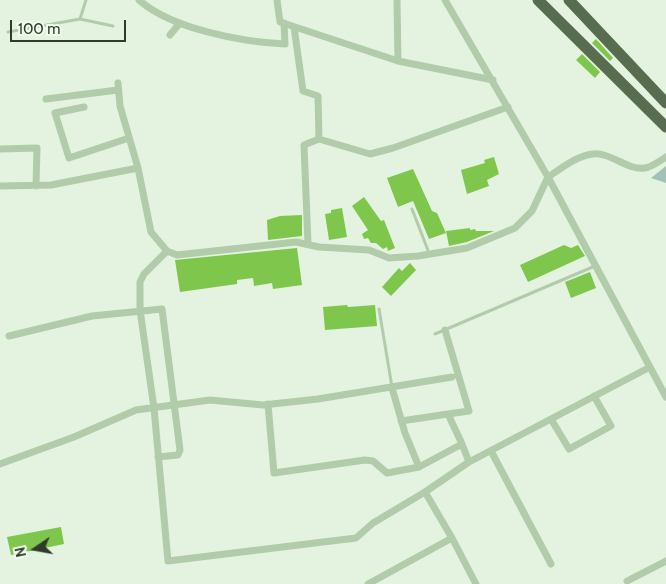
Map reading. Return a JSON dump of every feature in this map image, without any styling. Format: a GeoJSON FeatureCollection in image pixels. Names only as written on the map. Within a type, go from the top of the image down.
{"type":"FeatureCollection","features":[{"type":"Feature","properties":{"kind":"highway"},"geometry":{"type":"LineString","coordinates":[[538,0],[666,128]]}},
{"type":"Feature","properties":{"kind":"highway"},"geometry":{"type":"LineString","coordinates":[[569,0],[666,103]]}},
{"type":"Feature","properties":{"kind":"street"},"geometry":{"type":"LineString","coordinates":[[139,0],[178,24],[259,42],[285,44],[284,24]]}},
{"type":"Feature","properties":{"kind":"street"},"geometry":{"type":"LineString","coordinates":[[277,0],[280,22],[284,24],[398,61],[493,80]]}},
{"type":"Feature","properties":{"kind":"street"},"geometry":{"type":"LineString","coordinates":[[397,0],[398,61]]}},
{"type":"Feature","properties":{"kind":"street"},"geometry":{"type":"LineString","coordinates":[[445,0],[548,177],[665,394]]}},
{"type":"Feature","properties":{"kind":"street"},"geometry":{"type":"LineString","coordinates":[[170,35],[178,24]]}},
{"type":"Feature","properties":{"kind":"street"},"geometry":{"type":"LineString","coordinates":[[294,27],[303,91],[318,96],[319,139]]}},
{"type":"Feature","properties":{"kind":"street"},"geometry":{"type":"LineString","coordinates":[[46,99],[118,87],[120,106],[138,168],[152,232],[168,251],[177,255],[296,242],[362,248],[390,258],[467,248],[516,228],[532,211],[548,177],[576,160],[594,154],[603,155],[640,169],[648,168],[666,158]]}},
{"type":"Feature","properties":{"kind":"street"},"geometry":{"type":"LineString","coordinates":[[84,107],[54,113],[69,158],[129,138]]}},
{"type":"Feature","properties":{"kind":"street"},"geometry":{"type":"LineString","coordinates":[[308,244],[304,145],[319,139],[370,154],[393,148],[508,107]]}},
{"type":"Feature","properties":{"kind":"street"},"geometry":{"type":"LineString","coordinates":[[0,149],[37,148],[36,186]]}},
{"type":"Feature","properties":{"kind":"street"},"geometry":{"type":"LineString","coordinates":[[0,186],[51,185],[138,168]]}},
{"type":"Feature","properties":{"kind":"street"},"geometry":{"type":"LineString","coordinates":[[168,251],[144,274],[140,282],[140,310],[154,408],[168,561],[356,538],[373,523],[470,462],[650,367]]}},
{"type":"Feature","properties":{"kind":"street"},"geometry":{"type":"LineString","coordinates":[[8,336],[92,316],[162,308],[180,450],[178,455],[158,457]]}},
{"type":"Feature","properties":{"kind":"street"},"geometry":{"type":"LineString","coordinates":[[401,420],[469,411],[445,330]]}},
{"type":"Feature","properties":{"kind":"street"},"geometry":{"type":"LineString","coordinates":[[0,464],[74,437],[136,410],[210,400],[247,405],[268,404],[392,388],[452,377]]}},
{"type":"Feature","properties":{"kind":"street"},"geometry":{"type":"LineString","coordinates":[[392,388],[401,420],[419,467]]}},
{"type":"Feature","properties":{"kind":"street"},"geometry":{"type":"LineString","coordinates":[[551,419],[569,449],[611,426],[594,396]]}},
{"type":"Feature","properties":{"kind":"street"},"geometry":{"type":"LineString","coordinates":[[268,404],[274,473],[365,460],[373,461],[387,473],[419,467],[462,444]]}},
{"type":"Feature","properties":{"kind":"street"},"geometry":{"type":"LineString","coordinates":[[448,414],[470,462]]}},
{"type":"Feature","properties":{"kind":"street"},"geometry":{"type":"LineString","coordinates":[[491,451],[551,564]]}},
{"type":"Feature","properties":{"kind":"street"},"geometry":{"type":"LineString","coordinates":[[425,492],[476,584]]}},
{"type":"Feature","properties":{"kind":"street"},"geometry":{"type":"LineString","coordinates":[[368,584],[452,538]]}},
{"type":"Feature","properties":{"kind":"street"},"geometry":{"type":"LineString","coordinates":[[627,581],[666,561]]}},
{"type":"Feature","properties":{"kind":"lane"},"geometry":{"type":"LineString","coordinates":[[80,19],[86,0]]}},
{"type":"Feature","properties":{"kind":"lane"},"geometry":{"type":"LineString","coordinates":[[8,32],[80,19],[112,26]]}},
{"type":"Feature","properties":{"kind":"lane"},"geometry":{"type":"LineString","coordinates":[[412,210],[429,254]]}},
{"type":"Feature","properties":{"kind":"lane"},"geometry":{"type":"LineString","coordinates":[[435,334],[596,266]]}},
{"type":"Feature","properties":{"kind":"lane"},"geometry":{"type":"LineString","coordinates":[[379,309],[392,388]]}},
{"type":"Feature","properties":{"kind":"shaded area"},"geometry":{"type":"Polygon","coordinates":[[[666,166],[666,183],[651,178],[666,166]]]}},
{"type":"Feature","properties":{"kind":"building"},"geometry":{"type":"Polygon","coordinates":[[[596,39],[613,58],[610,61],[592,43],[596,39]]]}},
{"type":"Feature","properties":{"kind":"building"},"geometry":{"type":"Polygon","coordinates":[[[582,54],[600,72],[595,78],[576,60],[582,54]]]}},
{"type":"Feature","properties":{"kind":"building"},"geometry":{"type":"Polygon","coordinates":[[[494,157],[499,174],[487,180],[489,186],[467,194],[461,170],[485,163],[484,160],[494,157]]]}},
{"type":"Feature","properties":{"kind":"building"},"geometry":{"type":"Polygon","coordinates":[[[413,169],[432,211],[437,213],[446,233],[429,239],[413,201],[398,207],[387,178],[413,169]]]}},
{"type":"Feature","properties":{"kind":"building"},"geometry":{"type":"Polygon","coordinates":[[[364,197],[381,221],[384,220],[395,248],[388,251],[387,247],[383,249],[376,243],[371,243],[368,238],[364,239],[362,234],[368,230],[352,206],[364,197]]]}},
{"type":"Feature","properties":{"kind":"building"},"geometry":{"type":"Polygon","coordinates":[[[342,208],[347,237],[329,240],[325,214],[331,213],[331,210],[342,208]]]}},
{"type":"Feature","properties":{"kind":"building"},"geometry":{"type":"Polygon","coordinates":[[[302,215],[302,236],[268,240],[267,220],[280,216],[302,215]]]}},
{"type":"Feature","properties":{"kind":"building"},"geometry":{"type":"Polygon","coordinates":[[[470,228],[470,230],[475,229],[476,231],[494,231],[467,242],[449,246],[446,231],[470,228]]]}},
{"type":"Feature","properties":{"kind":"building"},"geometry":{"type":"Polygon","coordinates":[[[564,245],[571,248],[578,245],[585,256],[528,282],[520,265],[564,245]]]}},
{"type":"Feature","properties":{"kind":"building"},"geometry":{"type":"Polygon","coordinates":[[[297,248],[302,285],[273,289],[272,283],[254,286],[253,278],[237,280],[237,284],[180,292],[175,260],[297,248]]]}},
{"type":"Feature","properties":{"kind":"building"},"geometry":{"type":"Polygon","coordinates":[[[410,263],[416,270],[391,296],[382,287],[399,268],[402,271],[410,263]]]}},
{"type":"Feature","properties":{"kind":"building"},"geometry":{"type":"Polygon","coordinates":[[[590,272],[596,288],[571,298],[565,282],[590,272]]]}},
{"type":"Feature","properties":{"kind":"building"},"geometry":{"type":"Polygon","coordinates":[[[347,305],[348,307],[375,305],[377,326],[325,330],[323,307],[347,305]]]}},
{"type":"Feature","properties":{"kind":"building"},"geometry":{"type":"Polygon","coordinates":[[[61,527],[64,544],[11,555],[7,537],[61,527]]]}}]}
